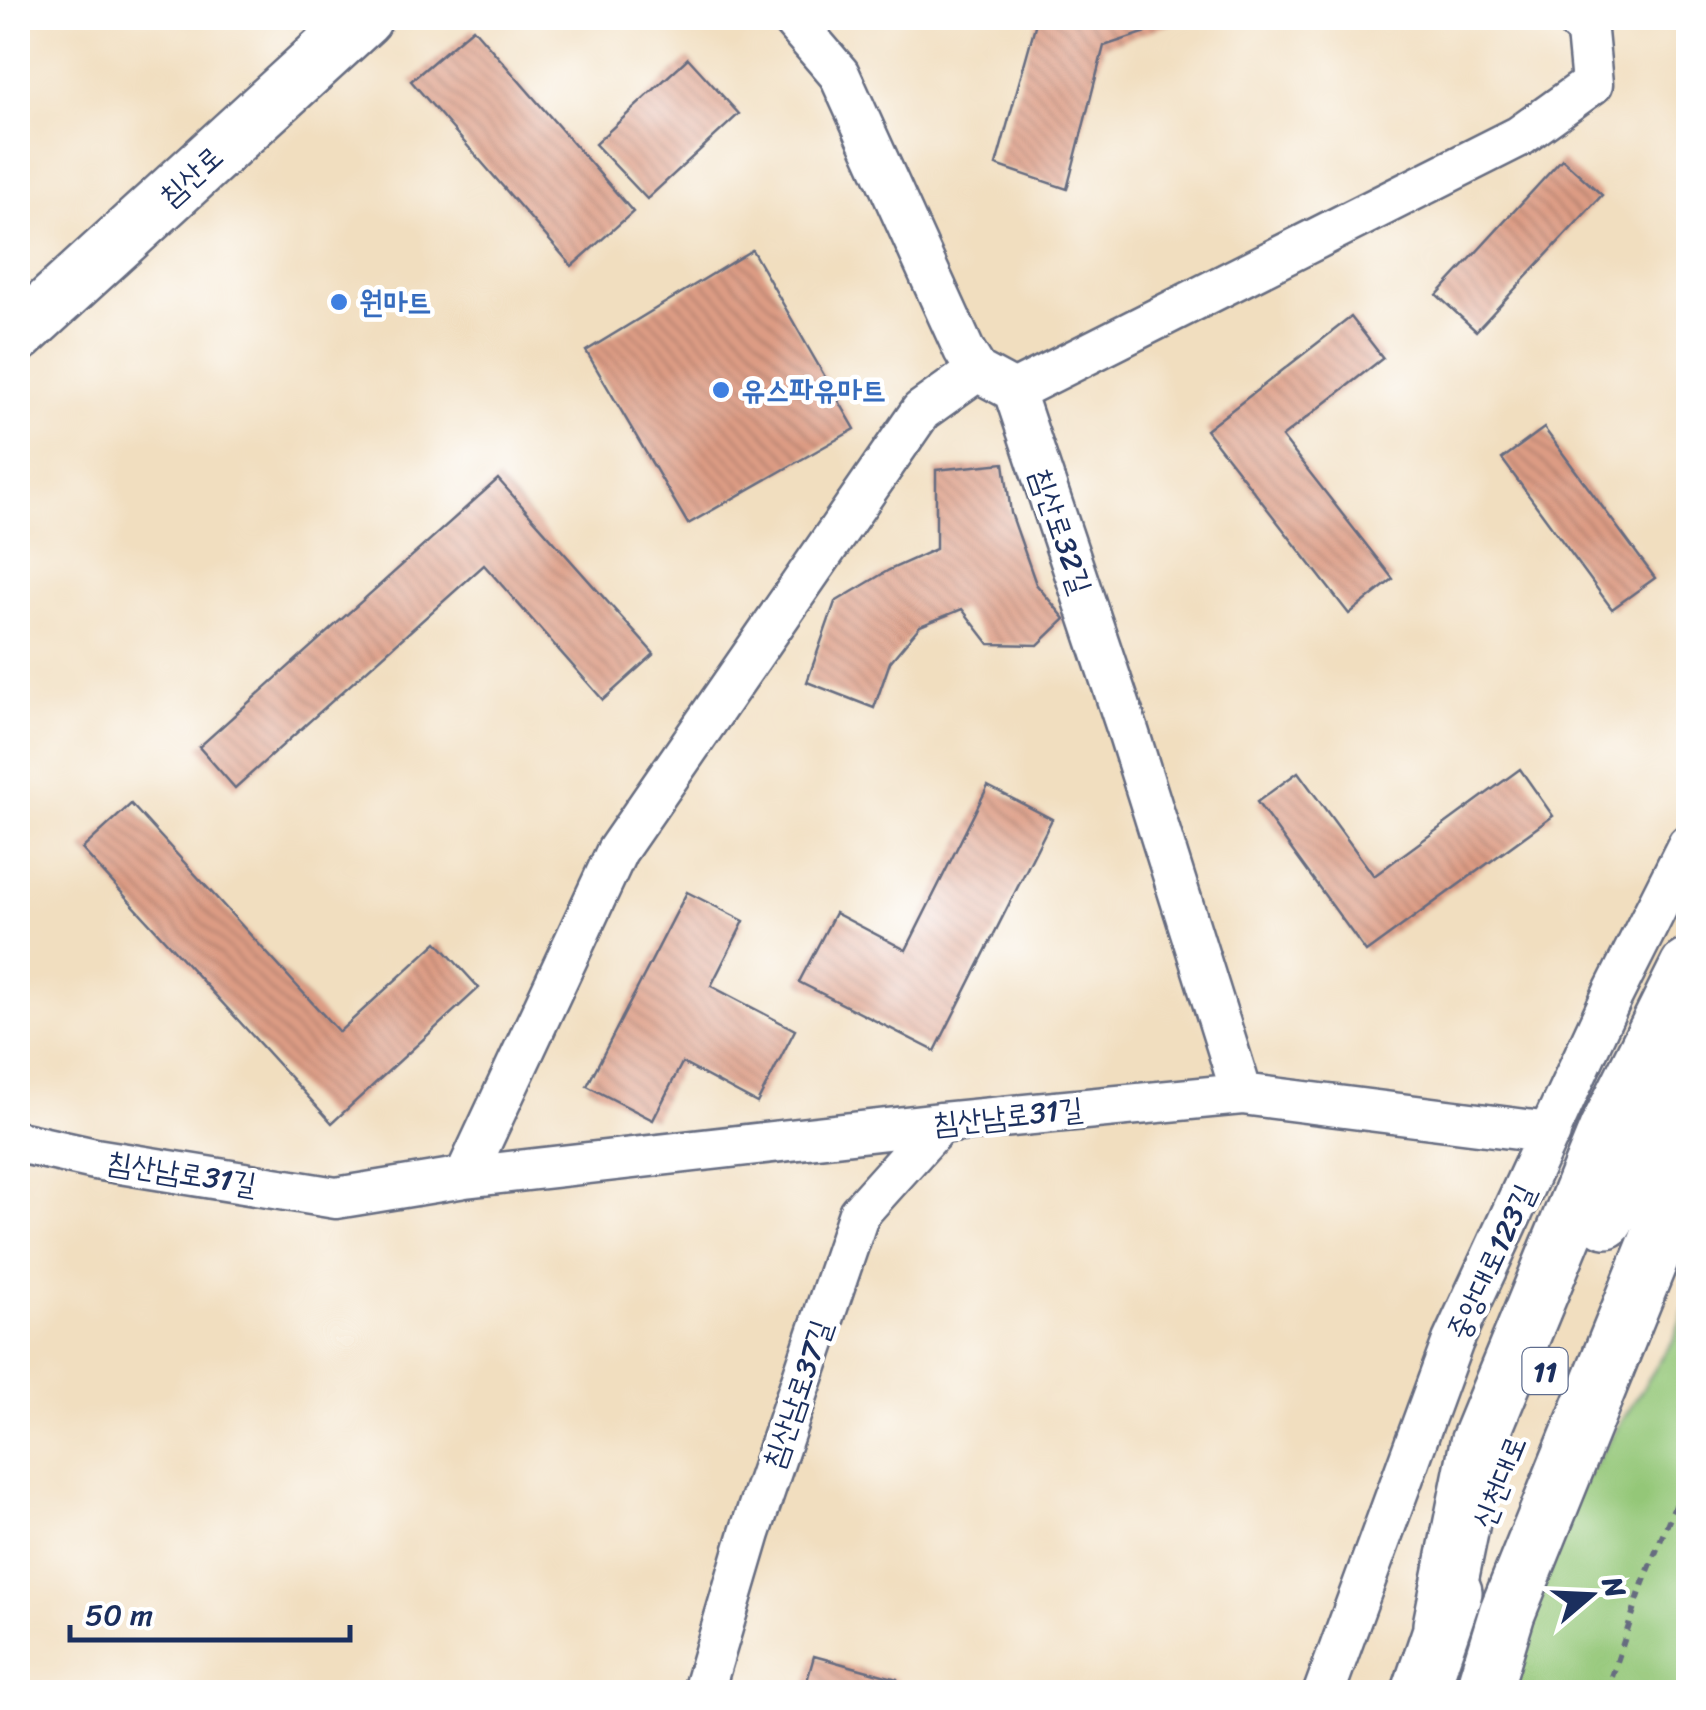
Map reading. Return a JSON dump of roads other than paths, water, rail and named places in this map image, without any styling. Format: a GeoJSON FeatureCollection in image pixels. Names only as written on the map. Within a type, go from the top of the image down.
{"type":"FeatureCollection","features":[{"type":"Feature","properties":{"kind":"main road","name":"침산로"},"geometry":{"type":"LineString","coordinates":[[18,334],[364,18]]}},
{"type":"Feature","properties":{"kind":"main road"},"geometry":{"type":"LineString","coordinates":[[1440,1625],[1478,1444],[1607,1130],[1688,968]]}},
{"type":"Feature","properties":{"kind":"main road","name":"신천대로"},"geometry":{"type":"LineString","coordinates":[[1420,1692],[1440,1625],[1613,1204],[1688,1058]]}},
{"type":"Feature","properties":{"kind":"main road","name":"신천대로"},"geometry":{"type":"LineString","coordinates":[[1483,1692],[1508,1613],[1688,1165]]}},
{"type":"Feature","properties":{"kind":"main road"},"geometry":{"type":"LineString","coordinates":[[1508,1613],[1636,1377],[1688,1260]]}},
{"type":"Feature","properties":{"kind":"street"},"geometry":{"type":"LineString","coordinates":[[790,18],[840,74],[964,350],[977,371],[1014,391],[1520,136],[1592,84],[1586,32],[1574,18]]}},
{"type":"Feature","properties":{"kind":"street"},"geometry":{"type":"LineString","coordinates":[[466,1177],[617,851],[921,411],[977,371]]}},
{"type":"Feature","properties":{"kind":"street","name":"침산로32길"},"geometry":{"type":"LineString","coordinates":[[1014,391],[1129,734],[1242,1094]]}},
{"type":"Feature","properties":{"kind":"street","name":"중앙대로123길"},"geometry":{"type":"LineString","coordinates":[[1324,1692],[1454,1341],[1614,994],[1688,845]]}},
{"type":"Feature","properties":{"kind":"street","name":"침산남로31길"},"geometry":{"type":"LineString","coordinates":[[18,1142],[95,1159],[336,1198],[466,1177],[940,1123],[1242,1094],[1550,1133]]}},
{"type":"Feature","properties":{"kind":"street","name":"침산남로37길"},"geometry":{"type":"LineString","coordinates":[[703,1692],[750,1533],[859,1213],[940,1123]]}},
{"type":"Feature","properties":{"kind":"place","name":"원마트"},"geometry":{"type":"Point","coordinates":[339,302]}},
{"type":"Feature","properties":{"kind":"place","name":"유스파유마트"},"geometry":{"type":"Point","coordinates":[721,390]}}]}
